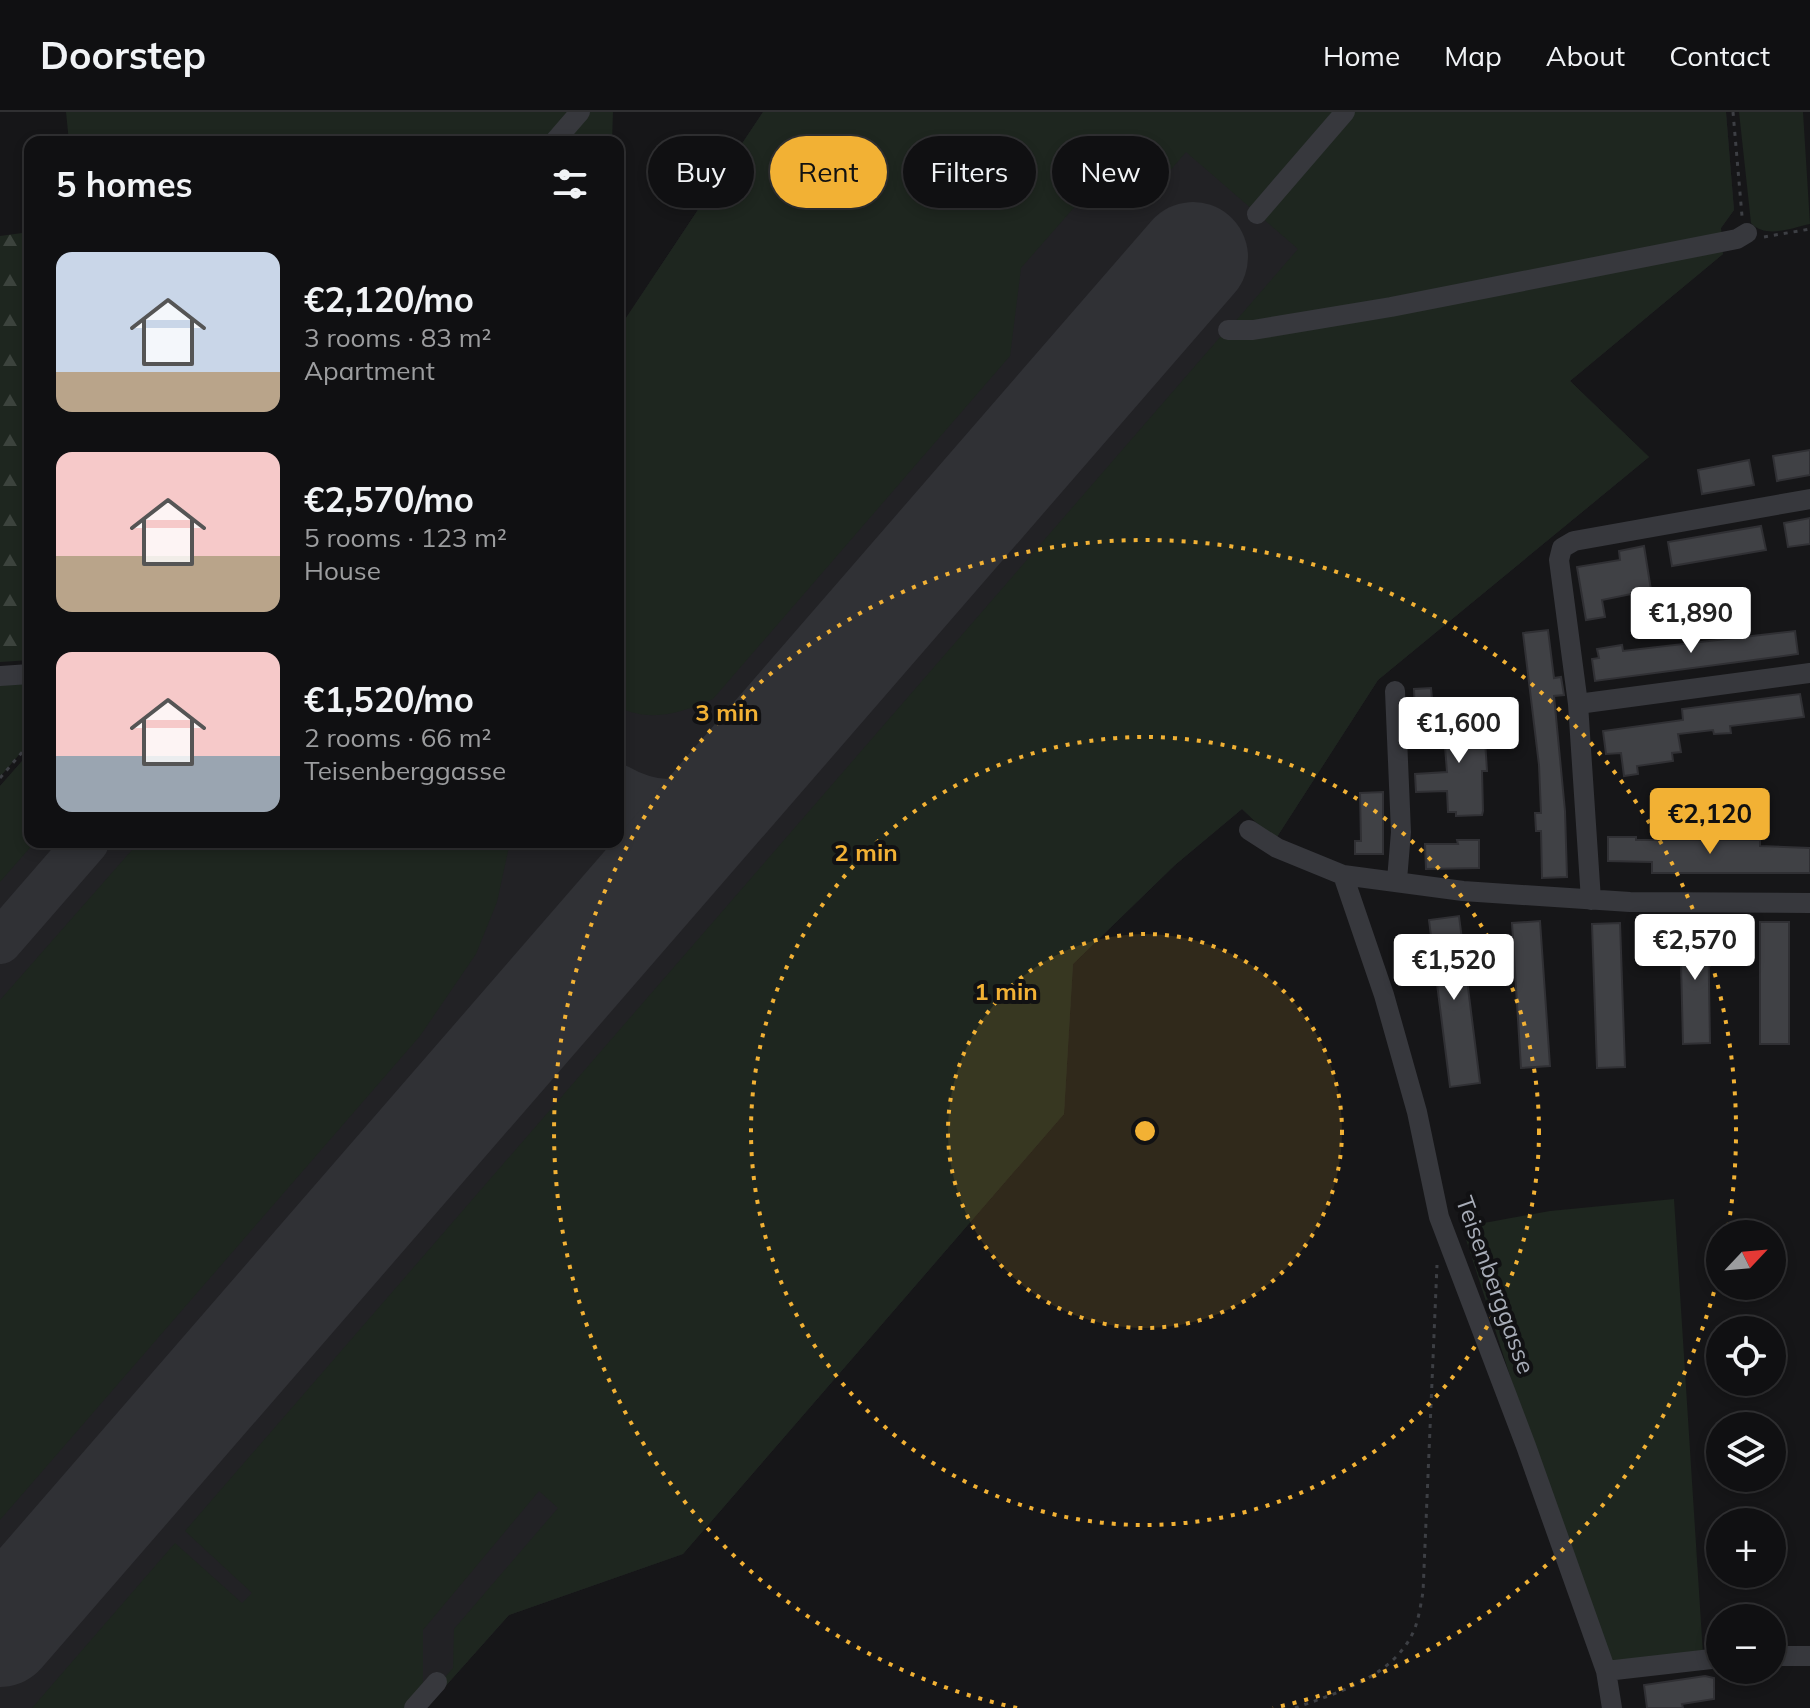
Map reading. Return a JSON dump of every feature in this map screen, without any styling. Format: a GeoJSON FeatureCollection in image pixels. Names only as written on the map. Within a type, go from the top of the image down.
{"type":"FeatureCollection","features":[{"type":"Feature","properties":{"kind":"street"},"geometry":{"type":"LineString","coordinates":[[559,136],[580,112]]}},
{"type":"Feature","properties":{"kind":"street"},"geometry":{"type":"LineString","coordinates":[[1257,214],[1345,112]]}},
{"type":"Feature","properties":{"kind":"street"},"geometry":{"type":"LineString","coordinates":[[1228,330],[1253,330],[1391,307],[1737,239],[1747,233]]}},
{"type":"Feature","properties":{"kind":"street"},"geometry":{"type":"LineString","coordinates":[[1591,900],[1578,704],[1559,560],[1562,548],[1574,541],[1810,499]]}},
{"type":"Feature","properties":{"kind":"street"},"geometry":{"type":"LineString","coordinates":[[1578,704],[1810,673]]}},
{"type":"Feature","properties":{"kind":"street"},"geometry":{"type":"LineString","coordinates":[[0,676],[24,674]]}},
{"type":"Feature","properties":{"kind":"street"},"geometry":{"type":"LineString","coordinates":[[1395,691],[1401,832],[1397,880]]}},
{"type":"Feature","properties":{"kind":"street"},"geometry":{"type":"LineString","coordinates":[[1249,830],[1277,848],[1343,875],[1463,891],[1591,900],[1810,903]]}},
{"type":"Feature","properties":{"kind":"street","name":"Teisenberggasse"},"geometry":{"type":"LineString","coordinates":[[1343,875],[1384,995],[1417,1112],[1439,1217],[1526,1446],[1606,1671],[1612,1708]]}},
{"type":"Feature","properties":{"kind":"street"},"geometry":{"type":"LineString","coordinates":[[1786,1656],[1810,1656]]}},
{"type":"Feature","properties":{"kind":"street"},"geometry":{"type":"LineString","coordinates":[[1606,1671],[1706,1660]]}},
{"type":"Feature","properties":{"kind":"street"},"geometry":{"type":"LineString","coordinates":[[414,1708],[437,1682]]}},
{"type":"Feature","properties":{"kind":"path"},"geometry":{"type":"LineString","coordinates":[[1733,112],[1742,215],[1747,233],[1763,237],[1810,229]]}},
{"type":"Feature","properties":{"kind":"path"},"geometry":{"type":"LineString","coordinates":[[0,778],[24,750]]}},
{"type":"Feature","properties":{"kind":"path"},"geometry":{"type":"LineString","coordinates":[[1295,1708],[1370,1677],[1397,1657],[1415,1629],[1423,1592],[1437,1264]]}},
{"type":"Feature","properties":{"kind":"shaded area"},"geometry":{"type":"Polygon","coordinates":[[[763,112],[1726,112],[1734,210],[1721,228],[1723,254],[1570,381],[1649,457],[1378,680],[1275,840],[1242,809],[1175,865],[1073,964],[1064,1114],[683,1554],[509,1615],[426,1708],[0,1708],[0,786],[24,759],[24,848],[624,848],[624,321],[699,208],[754,208],[754,136],[747,136],[763,112]]]}},
{"type":"Feature","properties":{"kind":"green space"},"geometry":{"type":"Polygon","coordinates":[[[66,112],[613,112],[612,136],[68,136],[66,112]]]}},
{"type":"Feature","properties":{"kind":"green space"},"geometry":{"type":"Polygon","coordinates":[[[763,112],[1338,112],[1253,210],[1186,152],[1169,172],[1169,136],[1052,136],[1052,208],[1074,208],[1021,268],[1010,356],[713,699],[666,714],[643,714],[624,710],[624,321],[699,208],[754,208],[754,136],[747,136],[763,112]]]}},
{"type":"Feature","properties":{"kind":"green space"},"geometry":{"type":"Polygon","coordinates":[[[1352,112],[1726,112],[1734,210],[1721,228],[1722,238],[1398,299],[1233,324],[1298,249],[1261,217],[1352,112]]]}},
{"type":"Feature","properties":{"kind":"green space"},"geometry":{"type":"Polygon","coordinates":[[[1739,112],[1803,112],[1810,224],[1771,231],[1757,228],[1751,223],[1739,112]]]}},
{"type":"Feature","properties":{"kind":"green space"},"geometry":{"type":"Polygon","coordinates":[[[24,233],[24,660],[0,662],[0,236],[24,233]]]}},
{"type":"Feature","properties":{"kind":"green space"},"geometry":{"type":"Polygon","coordinates":[[[1722,247],[1723,254],[1570,381],[1649,457],[1378,680],[1275,840],[1242,809],[1175,865],[1073,964],[1064,1114],[683,1554],[509,1615],[426,1708],[418,1708],[453,1668],[454,1629],[558,1508],[539,1491],[423,1630],[423,1688],[410,1708],[32,1708],[175,1543],[242,1603],[252,1593],[185,1531],[1221,336],[1722,247]]]}},
{"type":"Feature","properties":{"kind":"green space"},"geometry":{"type":"Polygon","coordinates":[[[24,682],[24,749],[0,777],[0,684],[24,682]]]}},
{"type":"Feature","properties":{"kind":"green space"},"geometry":{"type":"Polygon","coordinates":[[[24,759],[24,848],[30,848],[0,882],[0,786],[24,759]]]}},
{"type":"Feature","properties":{"kind":"green space"},"geometry":{"type":"Polygon","coordinates":[[[134,848],[509,848],[497,902],[476,954],[420,1036],[0,1520],[0,1000],[134,848]]]}},
{"type":"Feature","properties":{"kind":"green space"},"geometry":{"type":"Polygon","coordinates":[[[1674,1199],[1703,1654],[1610,1661],[1521,1410],[1462,1227],[1550,1211],[1674,1199]]]}},
{"type":"Feature","properties":{"kind":"building"},"geometry":{"type":"Polygon","coordinates":[[[1810,450],[1810,475],[1777,481],[1773,456],[1810,450]]]}},
{"type":"Feature","properties":{"kind":"building"},"geometry":{"type":"Polygon","coordinates":[[[1749,460],[1754,485],[1702,494],[1698,470],[1749,460]]]}},
{"type":"Feature","properties":{"kind":"building"},"geometry":{"type":"Polygon","coordinates":[[[1810,518],[1810,544],[1788,547],[1784,523],[1810,518]]]}},
{"type":"Feature","properties":{"kind":"building"},"geometry":{"type":"Polygon","coordinates":[[[1761,526],[1766,550],[1672,566],[1668,542],[1761,526]]]}},
{"type":"Feature","properties":{"kind":"building"},"geometry":{"type":"Polygon","coordinates":[[[1644,546],[1651,590],[1602,600],[1605,617],[1586,620],[1577,567],[1620,560],[1619,551],[1644,546]]]}},
{"type":"Feature","properties":{"kind":"building"},"geometry":{"type":"Polygon","coordinates":[[[1548,630],[1554,678],[1561,677],[1564,695],[1554,696],[1565,811],[1567,877],[1542,878],[1541,831],[1536,831],[1535,813],[1541,813],[1539,765],[1523,633],[1548,630]]]}},
{"type":"Feature","properties":{"kind":"building"},"geometry":{"type":"Polygon","coordinates":[[[1795,631],[1798,654],[1595,681],[1592,659],[1599,658],[1597,649],[1622,645],[1623,651],[1795,631]]]}},
{"type":"Feature","properties":{"kind":"building"},"geometry":{"type":"Polygon","coordinates":[[[1431,688],[1433,709],[1415,711],[1414,689],[1431,688]]]}},
{"type":"Feature","properties":{"kind":"building"},"geometry":{"type":"Polygon","coordinates":[[[1800,694],[1804,717],[1730,726],[1731,733],[1714,734],[1713,730],[1678,734],[1681,752],[1672,753],[1673,761],[1637,766],[1638,774],[1624,776],[1621,753],[1606,754],[1603,731],[1683,720],[1682,709],[1800,694]]]}},
{"type":"Feature","properties":{"kind":"building"},"geometry":{"type":"Polygon","coordinates":[[[1470,705],[1473,740],[1485,740],[1487,771],[1482,771],[1483,811],[1482,815],[1456,816],[1456,812],[1448,812],[1447,791],[1416,792],[1415,774],[1447,772],[1442,708],[1470,705]]]}},
{"type":"Feature","properties":{"kind":"building"},"geometry":{"type":"Polygon","coordinates":[[[1383,792],[1383,854],[1355,854],[1355,841],[1361,841],[1360,793],[1383,792]]]}},
{"type":"Feature","properties":{"kind":"building"},"geometry":{"type":"Polygon","coordinates":[[[1608,837],[1636,837],[1636,840],[1760,840],[1760,846],[1810,848],[1810,873],[1652,873],[1652,862],[1608,861],[1608,837]]]}},
{"type":"Feature","properties":{"kind":"building"},"geometry":{"type":"Polygon","coordinates":[[[1457,840],[1479,840],[1479,868],[1426,869],[1425,844],[1458,844],[1457,840]]]}},
{"type":"Feature","properties":{"kind":"building"},"geometry":{"type":"Polygon","coordinates":[[[1459,916],[1480,1083],[1450,1087],[1429,920],[1459,916]]]}},
{"type":"Feature","properties":{"kind":"building"},"geometry":{"type":"Polygon","coordinates":[[[1540,921],[1550,1066],[1521,1068],[1512,923],[1540,921]]]}},
{"type":"Feature","properties":{"kind":"building"},"geometry":{"type":"Polygon","coordinates":[[[1680,922],[1708,922],[1710,1043],[1683,1044],[1680,922]]]}},
{"type":"Feature","properties":{"kind":"building"},"geometry":{"type":"Polygon","coordinates":[[[1760,922],[1789,922],[1789,1044],[1760,1044],[1760,922]]]}},
{"type":"Feature","properties":{"kind":"building"},"geometry":{"type":"Polygon","coordinates":[[[1620,923],[1625,1067],[1597,1068],[1592,924],[1620,923]]]}},
{"type":"Feature","properties":{"kind":"building"},"geometry":{"type":"Polygon","coordinates":[[[1705,1676],[1706,1684],[1714,1684],[1714,1699],[1682,1704],[1683,1708],[1647,1708],[1644,1685],[1705,1676]]]}},
{"type":"Feature","properties":{"kind":"taxiway"},"geometry":{"type":"LineString","coordinates":[[624,789],[650,799],[679,801],[739,780]]}},
{"type":"Feature","properties":{"kind":"taxiway"},"geometry":{"type":"LineString","coordinates":[[624,807],[632,823],[637,848],[632,903]]}},
{"type":"Feature","properties":{"kind":"taxiway"},"geometry":{"type":"LineString","coordinates":[[0,942],[82,848]]}},
{"type":"Feature","properties":{"kind":"runway"},"geometry":{"type":"LineString","coordinates":[[0,1632],[1193,257]]}}]}
